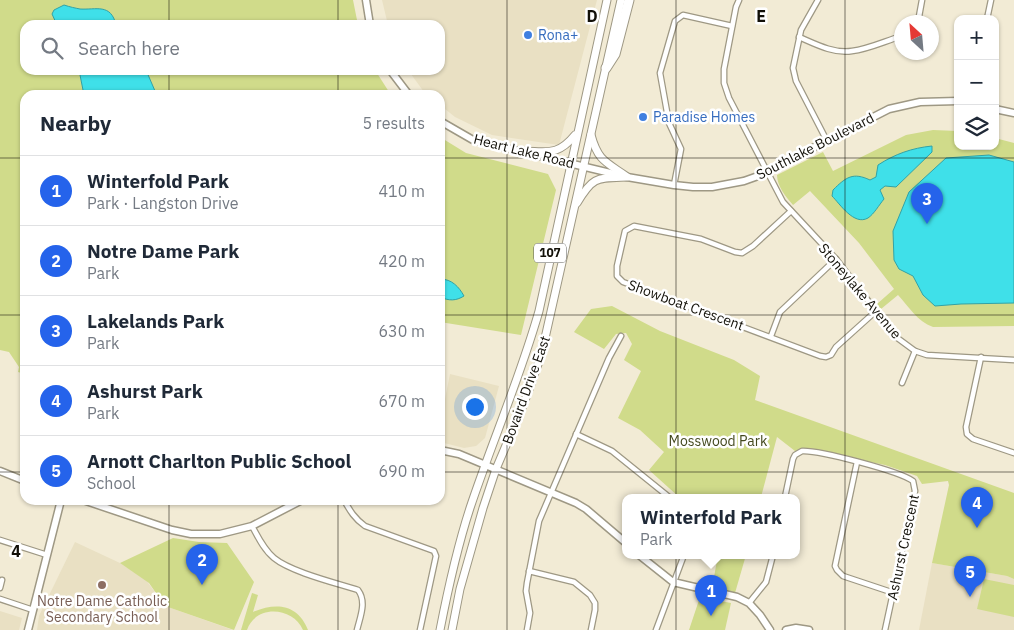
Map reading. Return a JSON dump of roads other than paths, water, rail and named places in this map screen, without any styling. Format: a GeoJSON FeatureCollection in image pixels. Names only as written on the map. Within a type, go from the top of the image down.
{"type":"FeatureCollection","features":[{"type":"Feature","properties":{"kind":"highway"},"geometry":{"type":"LineString","coordinates":[[606,68],[615,54],[629,0]]}},
{"type":"Feature","properties":{"kind":"main road","name":"Bovaird Drive East"},"geometry":{"type":"LineString","coordinates":[[440,630],[448,586],[460,540],[485,464],[532,336],[539,311],[570,162],[607,0]]}},
{"type":"Feature","properties":{"kind":"main road","name":"Bovaird Drive East"},"geometry":{"type":"LineString","coordinates":[[452,630],[478,521],[496,469],[524,403],[541,356],[621,0]]}},
{"type":"Feature","properties":{"kind":"main road"},"geometry":{"type":"LineString","coordinates":[[521,151],[554,151],[560,149],[577,132]]}},
{"type":"Feature","properties":{"kind":"main road"},"geometry":{"type":"LineString","coordinates":[[590,134],[594,149],[599,156],[627,176]]}},
{"type":"Feature","properties":{"kind":"main road"},"geometry":{"type":"LineString","coordinates":[[574,207],[586,188],[595,180],[627,176]]}},
{"type":"Feature","properties":{"kind":"street"},"geometry":{"type":"LineString","coordinates":[[366,0],[369,20]]}},
{"type":"Feature","properties":{"kind":"street","name":"Stoneylake Avenue"},"geometry":{"type":"LineString","coordinates":[[739,0],[724,69],[724,83],[732,104],[779,196],[790,211],[836,259],[896,337],[914,351],[933,356],[1014,360]]}},
{"type":"Feature","properties":{"kind":"street"},"geometry":{"type":"LineString","coordinates":[[818,0],[803,25],[794,61],[794,75],[827,140]]}},
{"type":"Feature","properties":{"kind":"street"},"geometry":{"type":"LineString","coordinates":[[919,15],[922,0]]}},
{"type":"Feature","properties":{"kind":"street"},"geometry":{"type":"LineString","coordinates":[[988,15],[991,0]]}},
{"type":"Feature","properties":{"kind":"street"},"geometry":{"type":"LineString","coordinates":[[674,185],[681,149],[669,123],[660,74],[675,21],[683,16],[732,26]]}},
{"type":"Feature","properties":{"kind":"street"},"geometry":{"type":"LineString","coordinates":[[799,38],[826,48],[846,51],[858,50],[894,39]]}},
{"type":"Feature","properties":{"kind":"street"},"geometry":{"type":"LineString","coordinates":[[394,75],[405,90]]}},
{"type":"Feature","properties":{"kind":"street","name":"Southlake Boulevard"},"geometry":{"type":"LineString","coordinates":[[583,166],[674,185],[693,187],[723,186],[744,181],[767,172],[881,113],[899,106],[929,101],[954,101]]}},
{"type":"Feature","properties":{"kind":"street"},"geometry":{"type":"LineString","coordinates":[[999,110],[1014,113]]}},
{"type":"Feature","properties":{"kind":"street","name":"Heart Lake Road"},"geometry":{"type":"LineString","coordinates":[[445,124],[473,140],[583,166]]}},
{"type":"Feature","properties":{"kind":"street","name":"Showboat Crescent"},"geometry":{"type":"LineString","coordinates":[[790,211],[753,246],[742,252],[735,252],[701,239],[634,226],[625,231],[617,266],[617,276],[623,282],[826,357],[876,311]]}},
{"type":"Feature","properties":{"kind":"street"},"geometry":{"type":"LineString","coordinates":[[771,336],[780,312],[836,259]]}},
{"type":"Feature","properties":{"kind":"street"},"geometry":{"type":"LineString","coordinates":[[527,630],[530,614],[526,591],[539,521],[621,336]]}},
{"type":"Feature","properties":{"kind":"street"},"geometry":{"type":"LineString","coordinates":[[902,383],[914,351]]}},
{"type":"Feature","properties":{"kind":"street"},"geometry":{"type":"LineString","coordinates":[[981,357],[966,427],[967,434],[973,439],[1014,453]]}},
{"type":"Feature","properties":{"kind":"street"},"geometry":{"type":"LineString","coordinates":[[576,434],[612,451],[665,494]]}},
{"type":"Feature","properties":{"kind":"street"},"geometry":{"type":"LineString","coordinates":[[445,451],[459,454],[485,464],[552,492],[586,509],[622,540]]}},
{"type":"Feature","properties":{"kind":"street","name":"Ashurst Crescent"},"geometry":{"type":"LineString","coordinates":[[786,494],[793,458],[798,452],[806,451],[857,462],[907,478],[914,484],[915,491],[885,630]]}},
{"type":"Feature","properties":{"kind":"street"},"geometry":{"type":"LineString","coordinates":[[857,462],[835,566],[843,576],[894,593]]}},
{"type":"Feature","properties":{"kind":"street"},"geometry":{"type":"LineString","coordinates":[[0,472],[20,479]]}},
{"type":"Feature","properties":{"kind":"street"},"geometry":{"type":"LineString","coordinates":[[28,630],[60,505]]}},
{"type":"Feature","properties":{"kind":"street"},"geometry":{"type":"LineString","coordinates":[[98,505],[172,530],[191,534],[220,534],[252,526],[292,505]]}},
{"type":"Feature","properties":{"kind":"street"},"geometry":{"type":"LineString","coordinates":[[346,505],[351,514],[365,526],[434,551],[436,556],[420,630]]}},
{"type":"Feature","properties":{"kind":"street"},"geometry":{"type":"LineString","coordinates":[[252,526],[266,550],[284,566],[358,590],[363,598],[363,605],[357,630]]}},
{"type":"Feature","properties":{"kind":"street"},"geometry":{"type":"LineString","coordinates":[[0,540],[47,555]]}},
{"type":"Feature","properties":{"kind":"street"},"geometry":{"type":"LineString","coordinates":[[644,559],[673,582],[737,597],[749,603],[770,630]]}},
{"type":"Feature","properties":{"kind":"street"},"geometry":{"type":"LineString","coordinates":[[656,630],[682,559]]}},
{"type":"Feature","properties":{"kind":"street"},"geometry":{"type":"LineString","coordinates":[[749,603],[766,582],[772,559]]}},
{"type":"Feature","properties":{"kind":"street"},"geometry":{"type":"LineString","coordinates":[[529,571],[574,582],[590,596],[595,603],[591,630]]}},
{"type":"Feature","properties":{"kind":"street"},"geometry":{"type":"LineString","coordinates":[[0,588],[2,580]]}},
{"type":"Feature","properties":{"kind":"street"},"geometry":{"type":"LineString","coordinates":[[0,600],[33,610]]}},
{"type":"Feature","properties":{"kind":"street"},"geometry":{"type":"LineString","coordinates":[[786,630],[800,628],[809,630]]}},
{"type":"Feature","properties":{"kind":"water"},"geometry":{"type":"Polygon","coordinates":[[[64,5],[80,9],[102,9],[111,13],[115,20],[55,20],[52,14],[54,10],[64,5]]]}},
{"type":"Feature","properties":{"kind":"water"},"geometry":{"type":"Polygon","coordinates":[[[80,75],[148,75],[155,90],[83,90],[80,75]]]}},
{"type":"Feature","properties":{"kind":"water"},"geometry":{"type":"Polygon","coordinates":[[[932,146],[932,152],[896,187],[885,186],[880,190],[884,199],[868,218],[863,220],[853,217],[832,196],[833,190],[850,177],[859,176],[870,180],[876,177],[878,165],[884,161],[904,152],[932,146]]]}},
{"type":"Feature","properties":{"kind":"water"},"geometry":{"type":"Polygon","coordinates":[[[989,155],[1014,162],[1014,303],[935,306],[923,295],[913,276],[899,269],[894,260],[893,231],[909,192],[946,158],[989,155]]]}},
{"type":"Feature","properties":{"kind":"water"},"geometry":{"type":"Polygon","coordinates":[[[445,280],[455,284],[464,296],[452,300],[446,299],[445,280]]]}},
{"type":"Feature","properties":{"kind":"place","name":"Rona+"},"geometry":{"type":"Point","coordinates":[528,35]}},
{"type":"Feature","properties":{"kind":"place","name":"Paradise Homes"},"geometry":{"type":"Point","coordinates":[643,117]}},
{"type":"Feature","properties":{"kind":"place","name":"Lakelands Park"},"geometry":{"type":"Point","coordinates":[927,224]}},
{"type":"Feature","properties":{"kind":"place","name":"Ashurst Park"},"geometry":{"type":"Point","coordinates":[977,528]}},
{"type":"Feature","properties":{"kind":"place","name":"Notre Dame Catholic Secondary School"},"geometry":{"type":"Point","coordinates":[102,585]}},
{"type":"Feature","properties":{"kind":"place","name":"Notre Dame Park"},"geometry":{"type":"Point","coordinates":[202,585]}},
{"type":"Feature","properties":{"kind":"place","name":"Arnott Charlton Public School"},"geometry":{"type":"Point","coordinates":[970,597]}},
{"type":"Feature","properties":{"kind":"place","name":"Winterfold Park"},"geometry":{"type":"Point","coordinates":[711,616]}},
{"type":"Feature","properties":{"kind":"park label","name":"Mosswood Park"},"geometry":{"type":"Point","coordinates":[718,441]}}]}
